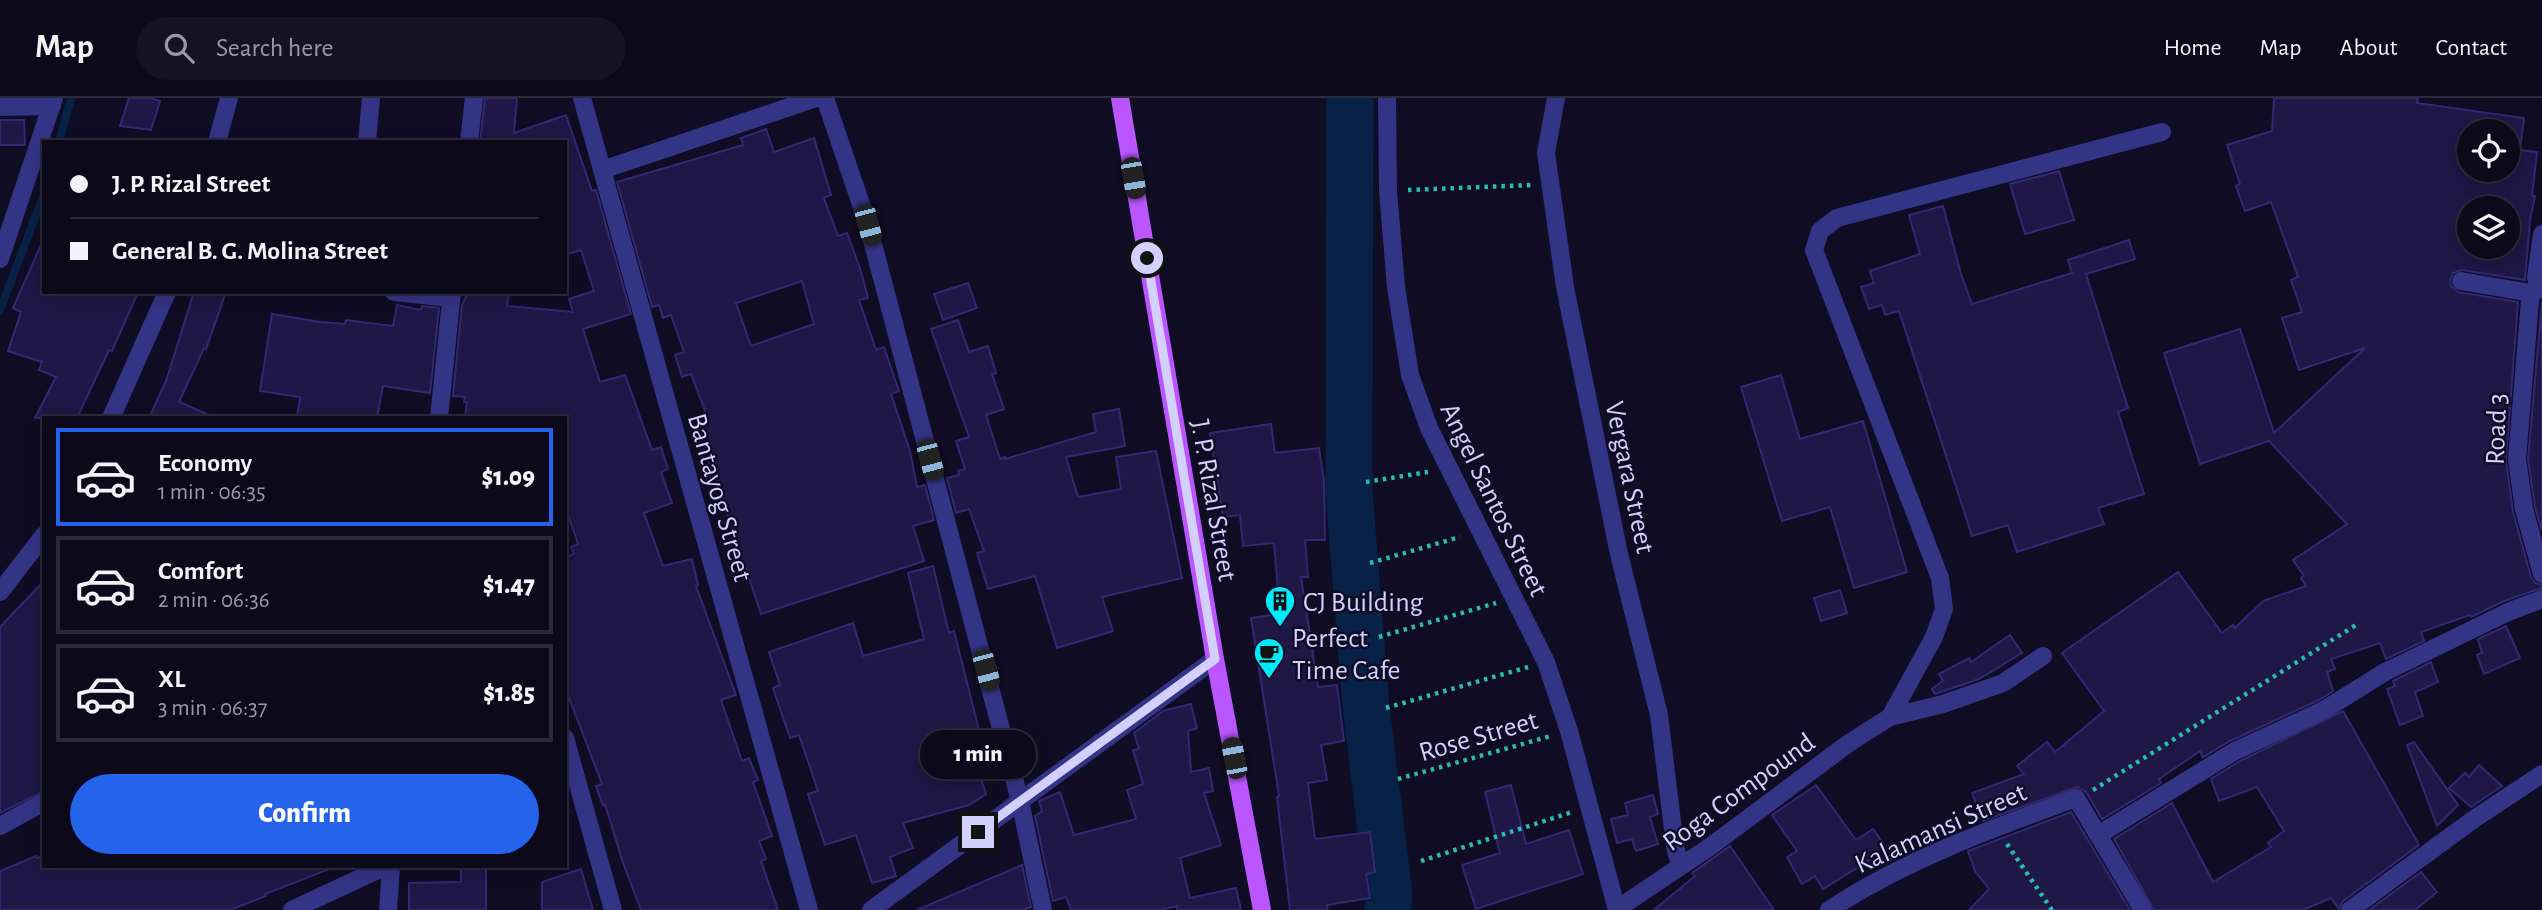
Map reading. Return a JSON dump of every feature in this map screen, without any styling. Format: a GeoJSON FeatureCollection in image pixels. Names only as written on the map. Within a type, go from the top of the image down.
{"type":"FeatureCollection","features":[{"type":"Feature","properties":{"kind":"main road","name":"J. P. Rizal Street"},"geometry":{"type":"LineString","coordinates":[[1119,98],[1215,659],[1262,910]]}},
{"type":"Feature","properties":{"kind":"street"},"geometry":{"type":"LineString","coordinates":[[218,140],[229,98]]}},
{"type":"Feature","properties":{"kind":"street"},"geometry":{"type":"LineString","coordinates":[[367,140],[371,98]]}},
{"type":"Feature","properties":{"kind":"street"},"geometry":{"type":"LineString","coordinates":[[469,140],[474,98]]}},
{"type":"Feature","properties":{"kind":"street","name":"Bantayog Street"},"geometry":{"type":"LineString","coordinates":[[583,98],[809,910]]}},
{"type":"Feature","properties":{"kind":"street"},"geometry":{"type":"LineString","coordinates":[[602,170],[816,98]]}},
{"type":"Feature","properties":{"kind":"street"},"geometry":{"type":"LineString","coordinates":[[825,98],[868,225],[1020,800],[1044,910]]}},
{"type":"Feature","properties":{"kind":"street","name":"Angel Santos Street"},"geometry":{"type":"LineString","coordinates":[[1387,98],[1388,191],[1396,288],[1410,374],[1429,428],[1546,662],[1569,731],[1617,909]]}},
{"type":"Feature","properties":{"kind":"street","name":"Vergara Street"},"geometry":{"type":"LineString","coordinates":[[1556,98],[1546,153],[1565,287],[1619,554],[1659,715],[1680,865]]}},
{"type":"Feature","properties":{"kind":"street"},"geometry":{"type":"LineString","coordinates":[[0,107],[53,102],[7,218],[0,259]]}},
{"type":"Feature","properties":{"kind":"street"},"geometry":{"type":"LineString","coordinates":[[1890,717],[1934,637],[1944,609],[1940,578],[1814,250],[1820,231],[1837,218],[2162,132]]}},
{"type":"Feature","properties":{"kind":"street","name":"Road 3"},"geometry":{"type":"LineString","coordinates":[[2542,234],[2536,278],[2538,290],[2517,459],[2524,509],[2542,574]]}},
{"type":"Feature","properties":{"kind":"street"},"geometry":{"type":"LineString","coordinates":[[2461,281],[2538,290]]}},
{"type":"Feature","properties":{"kind":"street"},"geometry":{"type":"LineString","coordinates":[[112,416],[166,294]]}},
{"type":"Feature","properties":{"kind":"street"},"geometry":{"type":"LineString","coordinates":[[433,294],[452,295],[439,416]]}},
{"type":"Feature","properties":{"kind":"street"},"geometry":{"type":"LineString","coordinates":[[0,592],[42,538]]}},
{"type":"Feature","properties":{"kind":"street"},"geometry":{"type":"LineString","coordinates":[[2098,835],[2235,751],[2324,710],[2385,672],[2508,612],[2542,599]]}},
{"type":"Feature","properties":{"kind":"street"},"geometry":{"type":"LineString","coordinates":[[1890,717],[1943,704],[2003,683],[2043,656]]}},
{"type":"Feature","properties":{"kind":"street"},"geometry":{"type":"LineString","coordinates":[[871,910],[1215,659]]}},
{"type":"Feature","properties":{"kind":"street","name":"Roga Compound"},"geometry":{"type":"LineString","coordinates":[[1617,909],[1711,846],[1849,743],[1890,717]]}},
{"type":"Feature","properties":{"kind":"street"},"geometry":{"type":"LineString","coordinates":[[567,745],[613,910]]}},
{"type":"Feature","properties":{"kind":"street"},"geometry":{"type":"LineString","coordinates":[[2350,910],[2474,819],[2542,774]]}},
{"type":"Feature","properties":{"kind":"street"},"geometry":{"type":"LineString","coordinates":[[2076,798],[2143,910]]}},
{"type":"Feature","properties":{"kind":"street","name":"Kalamansi Street"},"geometry":{"type":"LineString","coordinates":[[1829,910],[1876,880],[1921,858],[2076,798]]}},
{"type":"Feature","properties":{"kind":"street"},"geometry":{"type":"LineString","coordinates":[[0,827],[42,803]]}},
{"type":"Feature","properties":{"kind":"street"},"geometry":{"type":"LineString","coordinates":[[292,910],[384,868]]}},
{"type":"Feature","properties":{"kind":"street"},"geometry":{"type":"LineString","coordinates":[[388,868],[388,910]]}},
{"type":"Feature","properties":{"kind":"path"},"geometry":{"type":"LineString","coordinates":[[1388,191],[1550,185]]}},
{"type":"Feature","properties":{"kind":"path"},"geometry":{"type":"LineString","coordinates":[[1366,482],[1450,468]]}},
{"type":"Feature","properties":{"kind":"path"},"geometry":{"type":"LineString","coordinates":[[1370,563],[1481,530]]}},
{"type":"Feature","properties":{"kind":"path"},"geometry":{"type":"LineString","coordinates":[[1378,637],[1513,598]]}},
{"type":"Feature","properties":{"kind":"path"},"geometry":{"type":"LineString","coordinates":[[2076,798],[2101,786],[2356,625]]}},
{"type":"Feature","properties":{"kind":"path"},"geometry":{"type":"LineString","coordinates":[[1386,708],[1546,662]]}},
{"type":"Feature","properties":{"kind":"path","name":"Rose Street"},"geometry":{"type":"LineString","coordinates":[[1398,779],[1569,731]]}},
{"type":"Feature","properties":{"kind":"path"},"geometry":{"type":"LineString","coordinates":[[1421,861],[1589,807]]}},
{"type":"Feature","properties":{"kind":"path"},"geometry":{"type":"LineString","coordinates":[[2007,844],[2052,910]]}},
{"type":"Feature","properties":{"kind":"building"},"geometry":{"type":"Polygon","coordinates":[[[129,98],[160,101],[151,130],[120,126],[129,98]]]}},
{"type":"Feature","properties":{"kind":"building"},"geometry":{"type":"Polygon","coordinates":[[[485,98],[517,98],[514,133],[566,115],[592,191],[596,190],[631,314],[583,329],[600,382],[625,375],[652,450],[661,447],[668,469],[661,472],[672,503],[644,513],[663,566],[692,559],[698,585],[696,586],[736,695],[721,700],[742,761],[749,758],[758,780],[753,782],[772,836],[759,841],[766,859],[761,861],[778,910],[641,910],[605,804],[603,805],[596,786],[602,784],[567,692],[567,556],[574,554],[571,547],[578,544],[567,512],[567,416],[465,416],[465,397],[453,396],[462,305],[467,294],[509,294],[507,306],[573,312],[569,299],[594,291],[581,250],[567,254],[567,140],[480,140],[485,98]]]}},
{"type":"Feature","properties":{"kind":"building"},"geometry":{"type":"Polygon","coordinates":[[[2274,98],[2418,98],[2417,103],[2524,118],[2520,150],[2537,152],[2532,196],[2535,196],[2530,220],[2525,280],[2462,270],[2453,273],[2450,280],[2451,286],[2458,292],[2518,302],[2506,460],[2513,512],[2531,577],[2535,583],[2542,585],[2542,588],[2504,601],[2471,617],[2470,615],[2421,632],[2424,641],[2386,659],[2380,643],[2331,659],[2335,669],[2327,672],[2333,691],[2203,757],[2200,751],[2159,779],[2161,783],[2102,819],[2086,792],[2077,787],[1983,821],[1972,793],[2024,774],[2017,766],[2047,742],[2055,752],[2104,711],[2062,653],[2178,572],[2222,633],[2233,625],[2235,628],[2263,601],[2306,586],[2301,578],[2304,576],[2293,560],[2347,524],[2269,441],[2200,464],[2164,353],[2240,329],[2274,433],[2365,348],[2299,370],[2282,318],[2302,312],[2291,280],[2298,277],[2271,202],[2245,211],[2236,186],[2240,184],[2227,145],[2272,131],[2274,98]]]}},
{"type":"Feature","properties":{"kind":"building"},"geometry":{"type":"Polygon","coordinates":[[[0,120],[24,120],[25,145],[0,145],[0,120]]]}},
{"type":"Feature","properties":{"kind":"building"},"geometry":{"type":"Polygon","coordinates":[[[766,129],[774,152],[814,138],[831,195],[824,198],[838,236],[847,233],[860,268],[868,298],[859,300],[876,350],[884,347],[899,391],[891,394],[910,451],[917,487],[925,485],[934,520],[913,526],[924,561],[761,614],[744,563],[741,564],[722,496],[695,426],[709,421],[691,374],[682,377],[675,355],[684,352],[671,315],[663,318],[659,305],[652,307],[617,182],[743,145],[741,138],[766,129]],[[802,281],[736,303],[751,346],[814,324],[802,281]]]}},
{"type":"Feature","properties":{"kind":"building"},"geometry":{"type":"Polygon","coordinates":[[[2059,171],[2074,220],[2025,234],[2010,184],[2059,171]]]}},
{"type":"Feature","properties":{"kind":"building"},"geometry":{"type":"Polygon","coordinates":[[[1943,206],[1972,304],[2072,273],[2068,260],[2129,240],[2135,259],[2086,274],[2128,408],[2118,412],[2144,494],[2098,508],[2104,524],[2017,552],[2008,525],[1972,536],[1899,311],[1885,315],[1882,305],[1869,309],[1861,287],[1874,283],[1870,271],[1920,254],[1909,215],[1943,206]]]}},
{"type":"Feature","properties":{"kind":"building"},"geometry":{"type":"Polygon","coordinates":[[[42,243],[42,294],[137,294],[112,351],[109,350],[78,416],[35,418],[56,377],[39,370],[42,362],[8,351],[21,312],[13,308],[42,243]]]}},
{"type":"Feature","properties":{"kind":"building"},"geometry":{"type":"Polygon","coordinates":[[[968,283],[977,308],[943,320],[934,294],[968,283]]]}},
{"type":"Feature","properties":{"kind":"building"},"geometry":{"type":"Polygon","coordinates":[[[193,294],[225,294],[206,349],[204,348],[179,402],[211,416],[150,416],[166,381],[193,294]]]}},
{"type":"Feature","properties":{"kind":"building"},"geometry":{"type":"Polygon","coordinates":[[[2542,301],[2542,531],[2535,507],[2528,459],[2542,301]]]}},
{"type":"Feature","properties":{"kind":"building"},"geometry":{"type":"Polygon","coordinates":[[[397,305],[421,310],[422,306],[439,308],[430,393],[383,386],[377,416],[297,416],[300,397],[260,391],[272,314],[320,322],[345,324],[346,320],[393,326],[397,305]]]}},
{"type":"Feature","properties":{"kind":"building"},"geometry":{"type":"Polygon","coordinates":[[[958,320],[969,352],[988,346],[996,373],[992,374],[1004,409],[986,415],[1000,459],[1096,432],[1093,414],[1119,409],[1125,446],[1066,457],[1078,497],[1121,489],[1116,457],[1156,451],[1182,578],[1102,597],[1113,631],[1057,648],[1035,576],[988,589],[977,553],[984,551],[969,509],[956,513],[947,478],[959,475],[958,471],[965,469],[956,441],[969,437],[931,329],[958,320]]]}},
{"type":"Feature","properties":{"kind":"building"},"geometry":{"type":"Polygon","coordinates":[[[1781,375],[1800,439],[1863,421],[1907,572],[1854,588],[1830,507],[1782,521],[1741,387],[1781,375]]]}},
{"type":"Feature","properties":{"kind":"building"},"geometry":{"type":"Polygon","coordinates":[[[1271,424],[1275,453],[1319,448],[1324,481],[1325,540],[1305,540],[1308,577],[1301,577],[1318,687],[1337,685],[1344,741],[1321,745],[1327,780],[1308,783],[1315,839],[1370,832],[1375,872],[1366,874],[1370,898],[1327,905],[1328,910],[1290,910],[1279,796],[1251,618],[1280,614],[1274,543],[1243,546],[1240,515],[1223,517],[1210,433],[1271,424]]]}},
{"type":"Feature","properties":{"kind":"building"},"geometry":{"type":"Polygon","coordinates":[[[933,566],[949,633],[954,631],[984,750],[990,748],[996,772],[980,775],[986,794],[969,805],[903,823],[913,848],[890,857],[896,876],[872,883],[856,835],[825,845],[808,794],[818,791],[799,735],[790,738],[773,688],[780,685],[769,652],[853,623],[863,656],[924,639],[908,573],[933,566]]]}},
{"type":"Feature","properties":{"kind":"building"},"geometry":{"type":"Polygon","coordinates":[[[42,583],[42,792],[0,813],[0,627],[42,583]]]}},
{"type":"Feature","properties":{"kind":"building"},"geometry":{"type":"Polygon","coordinates":[[[1840,590],[1847,613],[1821,621],[1814,598],[1840,590]]]}},
{"type":"Feature","properties":{"kind":"building"},"geometry":{"type":"Polygon","coordinates":[[[2506,626],[2520,658],[2484,674],[2477,655],[2482,653],[2478,639],[2506,626]]]}},
{"type":"Feature","properties":{"kind":"building"},"geometry":{"type":"Polygon","coordinates":[[[2010,635],[2022,653],[1979,679],[1935,694],[1932,689],[1943,681],[1939,674],[1969,658],[1971,662],[2010,635]]]}},
{"type":"Feature","properties":{"kind":"building"},"geometry":{"type":"Polygon","coordinates":[[[2431,662],[2438,682],[2415,692],[2423,716],[2400,725],[2387,689],[2395,686],[2393,681],[2431,662]]]}},
{"type":"Feature","properties":{"kind":"building"},"geometry":{"type":"Polygon","coordinates":[[[1191,704],[1197,728],[1188,731],[1191,772],[1209,768],[1213,791],[1204,793],[1221,845],[1180,858],[1190,898],[1236,888],[1241,910],[1177,910],[1177,906],[1160,910],[1071,910],[1066,897],[1053,901],[1035,816],[1042,811],[1039,801],[1060,792],[1074,835],[1136,819],[1127,790],[1143,784],[1133,750],[1139,749],[1134,733],[1163,711],[1191,704]]]}},
{"type":"Feature","properties":{"kind":"building"},"geometry":{"type":"Polygon","coordinates":[[[2343,711],[2419,845],[2343,901],[2339,909],[2331,898],[2303,910],[2154,910],[2114,839],[2172,803],[2213,882],[2271,847],[2268,843],[2284,831],[2257,787],[2219,801],[2211,779],[2240,761],[2343,711]]]}},
{"type":"Feature","properties":{"kind":"building"},"geometry":{"type":"Polygon","coordinates":[[[2414,742],[2458,805],[2437,826],[2407,745],[2414,742]]]}},
{"type":"Feature","properties":{"kind":"building"},"geometry":{"type":"Polygon","coordinates":[[[2479,765],[2502,786],[2471,807],[2449,788],[2465,773],[2469,777],[2479,765]]]}},
{"type":"Feature","properties":{"kind":"building"},"geometry":{"type":"Polygon","coordinates":[[[1511,785],[1526,844],[1569,830],[1583,874],[1476,909],[1462,865],[1500,853],[1485,792],[1511,785]]]}},
{"type":"Feature","properties":{"kind":"building"},"geometry":{"type":"Polygon","coordinates":[[[1816,785],[1856,840],[1873,829],[1887,849],[1823,889],[1815,876],[1802,884],[1787,857],[1797,851],[1772,815],[1816,785]]]}},
{"type":"Feature","properties":{"kind":"building"},"geometry":{"type":"Polygon","coordinates":[[[1653,795],[1658,814],[1650,817],[1658,844],[1636,851],[1632,839],[1617,843],[1611,819],[1628,815],[1625,803],[1653,795]]]}},
{"type":"Feature","properties":{"kind":"building"},"geometry":{"type":"Polygon","coordinates":[[[2071,812],[2130,910],[1969,910],[1989,889],[1975,871],[1968,851],[2071,812]]]}},
{"type":"Feature","properties":{"kind":"building"},"geometry":{"type":"Polygon","coordinates":[[[1730,846],[1774,910],[1654,910],[1695,876],[1692,873],[1730,846]]]}},
{"type":"Feature","properties":{"kind":"building"},"geometry":{"type":"Polygon","coordinates":[[[36,856],[42,857],[42,868],[332,868],[230,910],[0,910],[0,871],[36,856]]]}},
{"type":"Feature","properties":{"kind":"building"},"geometry":{"type":"Polygon","coordinates":[[[1022,865],[1031,907],[1022,910],[917,910],[1022,865]]]}},
{"type":"Feature","properties":{"kind":"building"},"geometry":{"type":"Polygon","coordinates":[[[461,868],[486,868],[486,910],[409,910],[409,883],[461,882],[461,868]]]}},
{"type":"Feature","properties":{"kind":"building"},"geometry":{"type":"Polygon","coordinates":[[[581,869],[593,910],[542,910],[542,882],[581,869]]]}},
{"type":"Feature","properties":{"kind":"building"},"geometry":{"type":"Polygon","coordinates":[[[2421,872],[2437,892],[2415,910],[2369,910],[2421,872]]]}},
{"type":"Feature","properties":{"kind":"waterway"},"geometry":{"type":"LineString","coordinates":[[60,140],[71,98]]}},
{"type":"Feature","properties":{"kind":"waterway"},"geometry":{"type":"LineString","coordinates":[[1350,98],[1349,492],[1366,707],[1389,895],[1388,910]]}},
{"type":"Feature","properties":{"kind":"waterway"},"geometry":{"type":"LineString","coordinates":[[0,310],[42,199]]}},
{"type":"Feature","properties":{"kind":"place","name":"CJ Building"},"geometry":{"type":"Point","coordinates":[1280,628]}},
{"type":"Feature","properties":{"kind":"place","name":"Perfect Time Cafe"},"geometry":{"type":"Point","coordinates":[1269,680]}},
{"type":"Feature","properties":{"kind":"route"},"geometry":{"type":"LineString","coordinates":[[978,832],[1215,659],[1147,258]]}}]}
